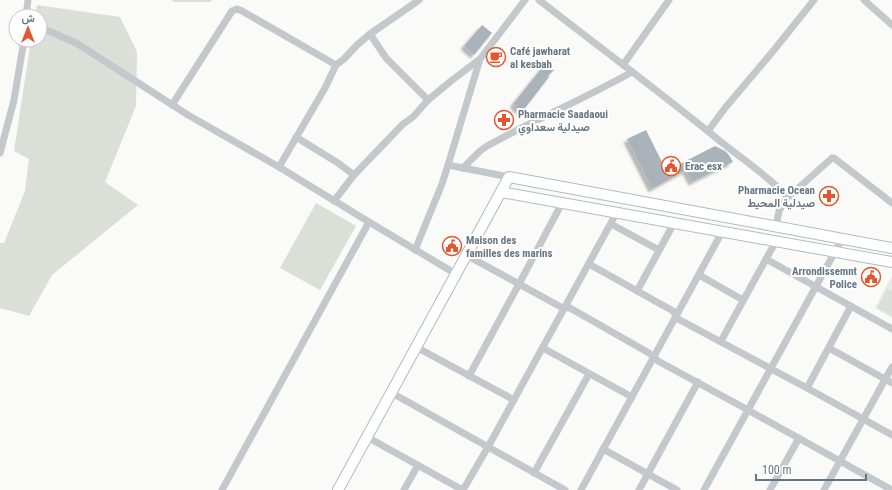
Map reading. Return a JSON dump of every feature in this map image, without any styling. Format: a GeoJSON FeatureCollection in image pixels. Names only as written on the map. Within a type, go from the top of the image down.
{"type":"FeatureCollection","features":[{"type":"Feature","properties":{"kind":"street"},"geometry":{"type":"LineString","coordinates":[[278,167],[326,88],[336,65],[370,34],[419,0]]}},
{"type":"Feature","properties":{"kind":"street"},"geometry":{"type":"LineString","coordinates":[[334,201],[354,175],[403,124],[413,117],[428,100],[451,80],[480,59],[525,0]]}},
{"type":"Feature","properties":{"kind":"street"},"geometry":{"type":"LineString","coordinates":[[539,0],[772,181],[788,197]]}},
{"type":"Feature","properties":{"kind":"street"},"geometry":{"type":"LineString","coordinates":[[622,65],[669,0]]}},
{"type":"Feature","properties":{"kind":"street"},"geometry":{"type":"LineString","coordinates":[[708,131],[725,108],[814,0]]}},
{"type":"Feature","properties":{"kind":"street"},"geometry":{"type":"LineString","coordinates":[[864,0],[892,25]]}},
{"type":"Feature","properties":{"kind":"street"},"geometry":{"type":"LineString","coordinates":[[172,105],[232,11],[237,9],[336,65]]}},
{"type":"Feature","properties":{"kind":"street"},"geometry":{"type":"LineString","coordinates":[[48,30],[78,44],[172,105],[456,274]]}},
{"type":"Feature","properties":{"kind":"street"},"geometry":{"type":"LineString","coordinates":[[370,34],[386,58],[428,100]]}},
{"type":"Feature","properties":{"kind":"street"},"geometry":{"type":"LineString","coordinates":[[0,153],[14,100],[23,48]]}},
{"type":"Feature","properties":{"kind":"street"},"geometry":{"type":"LineString","coordinates":[[415,250],[442,184],[480,59]]}},
{"type":"Feature","properties":{"kind":"street"},"geometry":{"type":"LineString","coordinates":[[463,168],[486,146],[551,113],[601,90],[632,72]]}},
{"type":"Feature","properties":{"kind":"street"},"geometry":{"type":"LineString","coordinates":[[296,137],[338,163],[354,175]]}},
{"type":"Feature","properties":{"kind":"street"},"geometry":{"type":"LineString","coordinates":[[776,226],[779,211],[785,200],[832,158],[892,203]]}},
{"type":"Feature","properties":{"kind":"street"},"geometry":{"type":"LineString","coordinates":[[448,165],[892,248]]}},
{"type":"Feature","properties":{"kind":"street"},"geometry":{"type":"LineString","coordinates":[[338,490],[509,177]]}},
{"type":"Feature","properties":{"kind":"street"},"geometry":{"type":"LineString","coordinates":[[501,192],[892,262]]}},
{"type":"Feature","properties":{"kind":"street"},"geometry":{"type":"LineString","coordinates":[[469,376],[562,203]]}},
{"type":"Feature","properties":{"kind":"street"},"geometry":{"type":"LineString","coordinates":[[367,437],[462,490],[488,447],[617,212]]}},
{"type":"Feature","properties":{"kind":"street"},"geometry":{"type":"LineString","coordinates":[[222,490],[369,222]]}},
{"type":"Feature","properties":{"kind":"street"},"geometry":{"type":"LineString","coordinates":[[637,291],[674,223]]}},
{"type":"Feature","properties":{"kind":"street"},"geometry":{"type":"LineString","coordinates":[[611,224],[659,250]]}},
{"type":"Feature","properties":{"kind":"street"},"geometry":{"type":"LineString","coordinates":[[581,490],[722,232]]}},
{"type":"Feature","properties":{"kind":"street"},"geometry":{"type":"LineString","coordinates":[[704,490],[842,239]]}},
{"type":"Feature","properties":{"kind":"street"},"geometry":{"type":"LineString","coordinates":[[721,341],[776,241]]}},
{"type":"Feature","properties":{"kind":"street"},"geometry":{"type":"LineString","coordinates":[[466,255],[561,307],[570,308],[649,353],[658,361],[840,461],[880,487],[892,490]]}},
{"type":"Feature","properties":{"kind":"street"},"geometry":{"type":"LineString","coordinates":[[766,259],[892,329]]}},
{"type":"Feature","properties":{"kind":"street"},"geometry":{"type":"LineString","coordinates":[[589,264],[673,311],[678,319],[771,368],[892,435]]}},
{"type":"Feature","properties":{"kind":"street"},"geometry":{"type":"LineString","coordinates":[[699,275],[743,300]]}},
{"type":"Feature","properties":{"kind":"street"},"geometry":{"type":"LineString","coordinates":[[807,388],[851,306]]}},
{"type":"Feature","properties":{"kind":"street"},"geometry":{"type":"LineString","coordinates":[[416,347],[514,400]]}},
{"type":"Feature","properties":{"kind":"street"},"geometry":{"type":"LineString","coordinates":[[543,348],[632,397]]}},
{"type":"Feature","properties":{"kind":"street"},"geometry":{"type":"LineString","coordinates":[[829,348],[892,383]]}},
{"type":"Feature","properties":{"kind":"street"},"geometry":{"type":"LineString","coordinates":[[824,490],[892,366]]}},
{"type":"Feature","properties":{"kind":"street"},"geometry":{"type":"LineString","coordinates":[[534,473],[589,374]]}},
{"type":"Feature","properties":{"kind":"street"},"geometry":{"type":"LineString","coordinates":[[639,490],[698,382]]}},
{"type":"Feature","properties":{"kind":"street"},"geometry":{"type":"LineString","coordinates":[[392,393],[564,490]]}},
{"type":"Feature","properties":{"kind":"street"},"geometry":{"type":"LineString","coordinates":[[770,490],[799,438]]}},
{"type":"Feature","properties":{"kind":"street"},"geometry":{"type":"LineString","coordinates":[[603,450],[676,490]]}},
{"type":"Feature","properties":{"kind":"street"},"geometry":{"type":"LineString","coordinates":[[404,490],[418,465]]}},
{"type":"Feature","properties":{"kind":"shaded area"},"geometry":{"type":"Polygon","coordinates":[[[172,0],[212,0],[210,2],[173,2],[172,0]]]}},
{"type":"Feature","properties":{"kind":"shaded area"},"geometry":{"type":"Polygon","coordinates":[[[37,5],[120,17],[137,52],[136,106],[105,182],[138,205],[52,275],[29,316],[0,308],[0,243],[4,243],[25,191],[29,159],[14,151],[30,48],[48,48],[48,8],[36,8],[37,5]]]}},
{"type":"Feature","properties":{"kind":"shaded area"},"geometry":{"type":"Polygon","coordinates":[[[316,203],[356,226],[320,290],[280,268],[316,203]]]}},
{"type":"Feature","properties":{"kind":"shaded area"},"geometry":{"type":"Polygon","coordinates":[[[892,277],[892,318],[875,308],[892,277]]]}},
{"type":"Feature","properties":{"kind":"shaded area"},"geometry":{"type":"Polygon","coordinates":[[[887,289],[892,291],[892,316],[877,308],[887,289]]]}},
{"type":"Feature","properties":{"kind":"building"},"geometry":{"type":"Polygon","coordinates":[[[482,25],[492,33],[474,55],[464,46],[482,25]]]}},
{"type":"Feature","properties":{"kind":"building"},"geometry":{"type":"Polygon","coordinates":[[[545,64],[554,70],[522,112],[513,104],[545,64]]]}},
{"type":"Feature","properties":{"kind":"building"},"geometry":{"type":"Polygon","coordinates":[[[646,130],[665,168],[673,165],[674,167],[715,146],[725,151],[733,162],[692,182],[686,170],[652,189],[627,139],[646,130]]]}},
{"type":"Feature","properties":{"kind":"place","name":"Café jawharat al kesbah"},"geometry":{"type":"Point","coordinates":[496,57]}},
{"type":"Feature","properties":{"kind":"place","name":"Pharmacie Saadaoui صيدلية سعداوي"},"geometry":{"type":"Point","coordinates":[504,120]}},
{"type":"Feature","properties":{"kind":"place","name":"Erac esx"},"geometry":{"type":"Point","coordinates":[671,166]}},
{"type":"Feature","properties":{"kind":"place","name":"Pharmacie Ocean صيدلية المحيط"},"geometry":{"type":"Point","coordinates":[829,196]}},
{"type":"Feature","properties":{"kind":"place","name":"Maison des familles des marins"},"geometry":{"type":"Point","coordinates":[452,246]}},
{"type":"Feature","properties":{"kind":"place","name":"Arrondissemnt Police"},"geometry":{"type":"Point","coordinates":[871,277]}}]}
